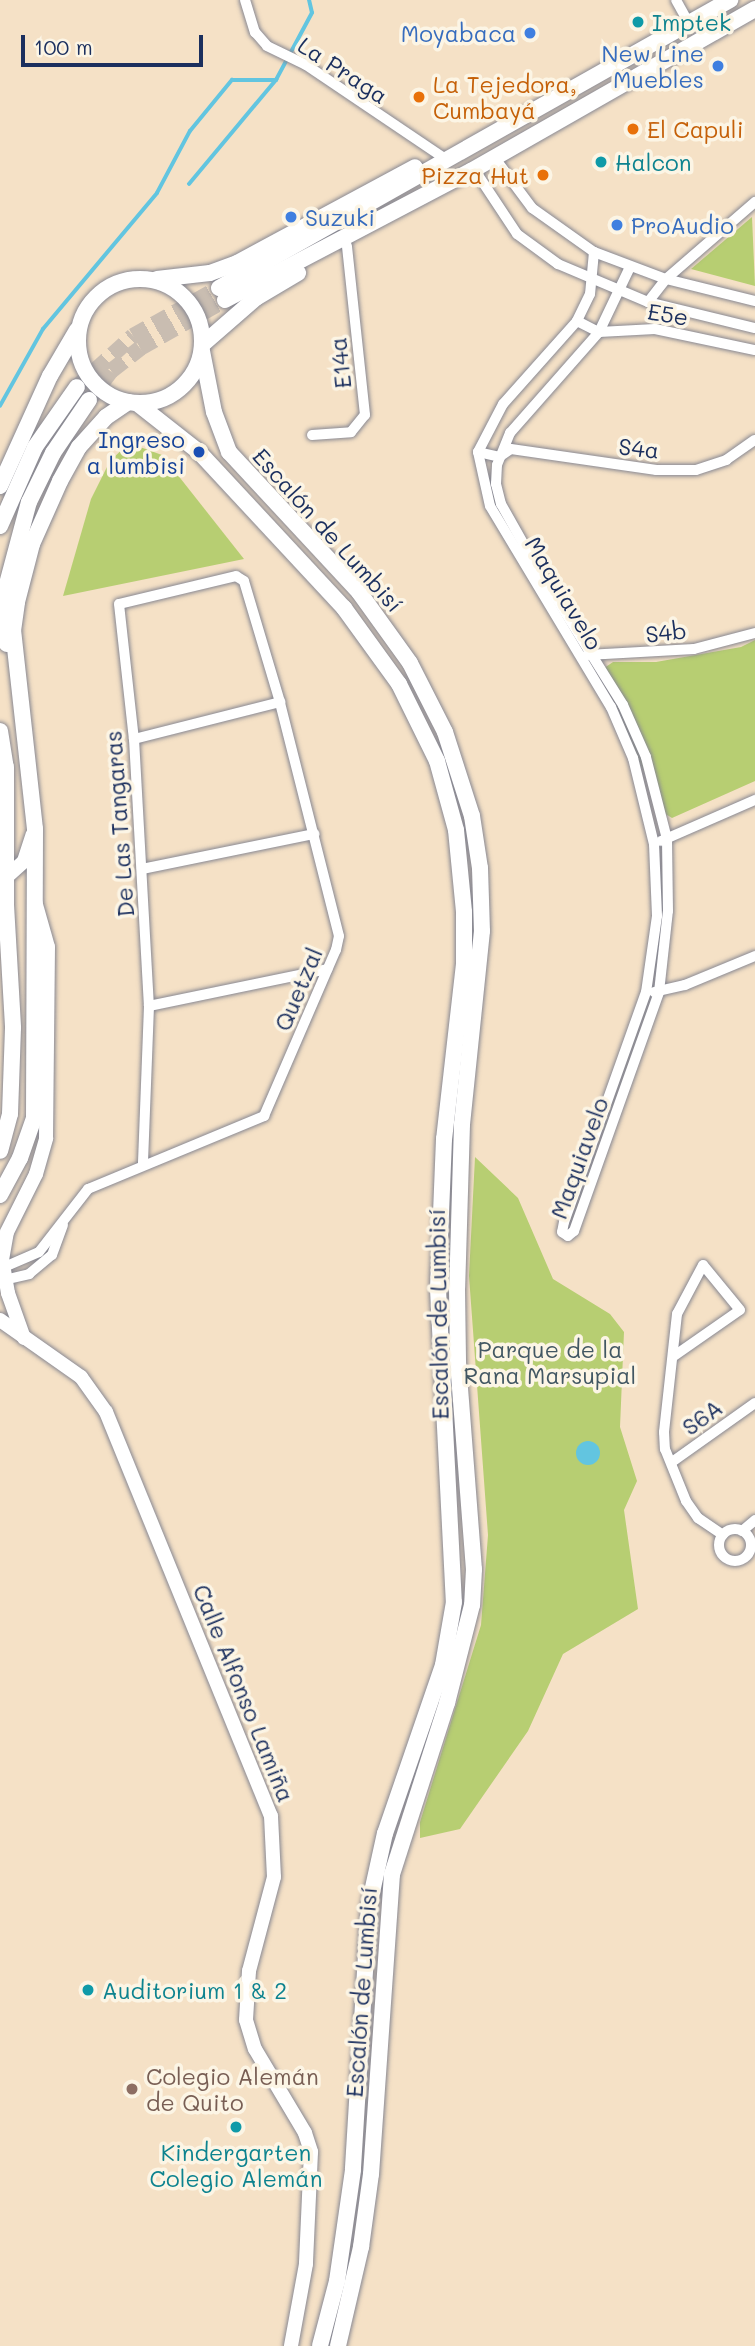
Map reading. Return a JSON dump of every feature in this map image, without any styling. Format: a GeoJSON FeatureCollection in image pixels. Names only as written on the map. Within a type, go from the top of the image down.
{"type":"FeatureCollection","features":[{"type":"Feature","properties":{"kind":"main road"},"geometry":{"type":"LineString","coordinates":[[472,170],[222,294],[485,137],[730,0]]}},
{"type":"Feature","properties":{"kind":"main road"},"geometry":{"type":"LineString","coordinates":[[202,348],[256,298],[494,157],[755,9]]}},
{"type":"Feature","properties":{"kind":"main road"},"geometry":{"type":"LineString","coordinates":[[0,486],[50,376],[95,297],[108,287],[138,278],[210,273],[237,263],[389,178],[485,137]]}},
{"type":"Feature","properties":{"kind":"main road"},"geometry":{"type":"LineString","coordinates":[[0,1195],[20,1158],[34,1118],[35,829],[13,631],[32,544],[79,447],[106,417],[133,403],[156,401],[180,389],[197,368],[202,348],[201,326],[184,296],[153,279]]}},
{"type":"Feature","properties":{"kind":"main road"},"geometry":{"type":"LineString","coordinates":[[80,324],[78,345],[93,382],[133,403]]}},
{"type":"Feature","properties":{"kind":"main road","name":"Escalón de Lumbisí"},"geometry":{"type":"LineString","coordinates":[[202,348],[214,412],[229,452],[359,592],[410,663],[456,762],[472,816],[480,869],[482,931],[462,1124],[457,1288],[458,1362],[474,1569],[472,1605],[447,1703],[392,1874],[383,1949],[371,2174],[361,2247],[338,2346]]}},
{"type":"Feature","properties":{"kind":"main road"},"geometry":{"type":"LineString","coordinates":[[0,526],[35,447],[76,387]]}},
{"type":"Feature","properties":{"kind":"main road"},"geometry":{"type":"LineString","coordinates":[[18,687],[3,625],[9,564],[41,478],[89,400]]}},
{"type":"Feature","properties":{"kind":"main road","name":"Escalón de Lumbisí"},"geometry":{"type":"LineString","coordinates":[[133,403],[199,452],[344,608],[379,654],[437,761],[456,830],[463,898],[464,964],[444,1139],[438,1289],[454,1602],[443,1665],[385,1833],[369,1906],[353,2170],[337,2281],[320,2346]]}},
{"type":"Feature","properties":{"kind":"main road"},"geometry":{"type":"LineString","coordinates":[[0,731],[6,767],[3,882],[10,1114],[0,1151]]}},
{"type":"Feature","properties":{"kind":"street","name":"La Praga"},"geometry":{"type":"LineString","coordinates":[[245,0],[259,40],[306,65],[441,156]]}},
{"type":"Feature","properties":{"kind":"street"},"geometry":{"type":"LineString","coordinates":[[676,0],[689,23]]}},
{"type":"Feature","properties":{"kind":"street"},"geometry":{"type":"LineString","coordinates":[[494,157],[531,208],[594,252],[666,279],[755,302]]}},
{"type":"Feature","properties":{"kind":"street"},"geometry":{"type":"LineString","coordinates":[[472,170],[517,234],[590,280],[648,302],[755,328]]}},
{"type":"Feature","properties":{"kind":"street"},"geometry":{"type":"LineString","coordinates":[[648,302],[666,279],[755,202]]}},
{"type":"Feature","properties":{"kind":"street","name":"E14a"},"geometry":{"type":"LineString","coordinates":[[312,435],[351,432],[365,415],[347,246]]}},
{"type":"Feature","properties":{"kind":"street"},"geometry":{"type":"LineString","coordinates":[[487,429],[507,438],[512,449],[499,457],[478,452],[487,429],[503,404],[577,321],[589,297],[594,252]]}},
{"type":"Feature","properties":{"kind":"street","name":"Maquiavelo"},"geometry":{"type":"LineString","coordinates":[[478,452],[490,506],[611,708],[633,758],[654,844],[657,916],[646,992],[564,1222],[562,1231],[566,1236],[574,1231],[659,992],[668,911],[667,839],[646,757],[623,705],[501,504],[496,484],[499,457],[507,438],[599,332],[630,267]]}},
{"type":"Feature","properties":{"kind":"street","name":"E5e"},"geometry":{"type":"LineString","coordinates":[[577,321],[599,332],[655,329],[755,350]]}},
{"type":"Feature","properties":{"kind":"street","name":"S4a"},"geometry":{"type":"LineString","coordinates":[[512,449],[656,470],[696,470],[726,460],[755,440]]}},
{"type":"Feature","properties":{"kind":"street","name":"Quetzal"},"geometry":{"type":"LineString","coordinates":[[2,1276],[29,1274],[52,1255],[61,1240],[63,1224],[88,1189],[143,1163],[264,1116],[339,936],[280,702],[244,580],[236,576]]}},
{"type":"Feature","properties":{"kind":"street","name":"De Las Tangaras"},"geometry":{"type":"LineString","coordinates":[[143,1163],[149,1006],[134,739],[119,604],[236,576]]}},
{"type":"Feature","properties":{"kind":"street","name":"S4b"},"geometry":{"type":"LineString","coordinates":[[579,656],[694,649],[755,633]]}},
{"type":"Feature","properties":{"kind":"street"},"geometry":{"type":"LineString","coordinates":[[134,739],[280,702]]}},
{"type":"Feature","properties":{"kind":"street"},"geometry":{"type":"LineString","coordinates":[[0,786],[6,767]]}},
{"type":"Feature","properties":{"kind":"street"},"geometry":{"type":"LineString","coordinates":[[654,844],[755,800]]}},
{"type":"Feature","properties":{"kind":"street"},"geometry":{"type":"LineString","coordinates":[[3,882],[24,861],[35,829]]}},
{"type":"Feature","properties":{"kind":"street"},"geometry":{"type":"LineString","coordinates":[[142,869],[314,834]]}},
{"type":"Feature","properties":{"kind":"street"},"geometry":{"type":"LineString","coordinates":[[25,1340],[2,1276],[7,1232],[36,1174],[46,1138],[48,947],[33,899]]}},
{"type":"Feature","properties":{"kind":"street"},"geometry":{"type":"LineString","coordinates":[[646,992],[659,992],[755,956]]}},
{"type":"Feature","properties":{"kind":"street"},"geometry":{"type":"LineString","coordinates":[[149,1006],[327,969]]}},
{"type":"Feature","properties":{"kind":"street"},"geometry":{"type":"LineString","coordinates":[[674,1356],[740,1310],[703,1265],[677,1314],[664,1432],[672,1462],[698,1518],[723,1535],[742,1531],[755,1520]]}},
{"type":"Feature","properties":{"kind":"street","name":"Calle Alfonso Lamiña"},"geometry":{"type":"LineString","coordinates":[[0,1320],[81,1377],[106,1412],[271,1816],[274,1877],[249,1971],[246,2020],[255,2049],[306,2133],[311,2152],[306,2264],[291,2346]]}},
{"type":"Feature","properties":{"kind":"street","name":"S6A"},"geometry":{"type":"LineString","coordinates":[[672,1462],[755,1403]]}},
{"type":"Feature","properties":{"kind":"street"},"geometry":{"type":"LineString","coordinates":[[723,1535],[720,1549],[726,1558],[736,1561],[750,1559],[750,1543],[742,1531]]}},
{"type":"Feature","properties":{"kind":"green space"},"geometry":{"type":"Polygon","coordinates":[[[752,217],[755,286],[691,269],[752,217]]]}},
{"type":"Feature","properties":{"kind":"green space"},"geometry":{"type":"Polygon","coordinates":[[[129,443],[162,455],[244,559],[63,596],[91,499],[110,461],[129,443]]]}},
{"type":"Feature","properties":{"kind":"green space"},"geometry":{"type":"Polygon","coordinates":[[[755,640],[755,781],[672,818],[664,813],[597,673],[613,662],[656,662],[741,647],[755,640]]]}},
{"type":"Feature","properties":{"kind":"green space","name":"Parque de la Rana Marsupial"},"geometry":{"type":"Polygon","coordinates":[[[475,1157],[518,1198],[553,1279],[610,1314],[624,1332],[620,1427],[637,1481],[624,1510],[638,1609],[563,1654],[528,1731],[460,1829],[420,1838],[420,1822],[481,1625],[488,1535],[469,1276],[475,1157]]]}},
{"type":"Feature","properties":{"kind":"water"},"geometry":{"type":"Polygon","coordinates":[[[588,1441],[599,1448],[600,1453],[593,1464],[588,1465],[577,1458],[576,1453],[583,1442],[588,1441]]]}},
{"type":"Feature","properties":{"kind":"waterway"},"geometry":{"type":"LineString","coordinates":[[189,184],[276,80],[312,13],[309,0]]}},
{"type":"Feature","properties":{"kind":"waterway"},"geometry":{"type":"LineString","coordinates":[[0,406],[43,329],[157,193],[190,131],[232,80],[276,80]]}},
{"type":"Feature","properties":{"kind":"tunnel"},"geometry":{"type":"LineString","coordinates":[[77,387],[133,336],[219,288]]}},
{"type":"Feature","properties":{"kind":"tunnel"},"geometry":{"type":"LineString","coordinates":[[89,400],[111,371],[140,348],[225,300]]}},
{"type":"Feature","properties":{"kind":"place","name":"Imptek"},"geometry":{"type":"Point","coordinates":[638,22]}},
{"type":"Feature","properties":{"kind":"place","name":"Moyabaca"},"geometry":{"type":"Point","coordinates":[530,33]}},
{"type":"Feature","properties":{"kind":"place","name":"New Line Muebles"},"geometry":{"type":"Point","coordinates":[718,66]}},
{"type":"Feature","properties":{"kind":"place","name":"La Tejedora, Cumbayá"},"geometry":{"type":"Point","coordinates":[419,97]}},
{"type":"Feature","properties":{"kind":"place","name":"El Capuli"},"geometry":{"type":"Point","coordinates":[633,129]}},
{"type":"Feature","properties":{"kind":"place","name":"Halcon"},"geometry":{"type":"Point","coordinates":[601,162]}},
{"type":"Feature","properties":{"kind":"place","name":"Pizza Hut"},"geometry":{"type":"Point","coordinates":[543,175]}},
{"type":"Feature","properties":{"kind":"place","name":"Suzuki"},"geometry":{"type":"Point","coordinates":[291,217]}},
{"type":"Feature","properties":{"kind":"place","name":"ProAudio"},"geometry":{"type":"Point","coordinates":[617,225]}},
{"type":"Feature","properties":{"kind":"place","name":"Ingreso a lumbisi"},"geometry":{"type":"Point","coordinates":[199,452]}},
{"type":"Feature","properties":{"kind":"place","name":"Auditorium 1 & 2"},"geometry":{"type":"Point","coordinates":[88,1990]}},
{"type":"Feature","properties":{"kind":"place","name":"Colegio Alemán de Quito"},"geometry":{"type":"Point","coordinates":[132,2089]}},
{"type":"Feature","properties":{"kind":"place","name":"Kindergarten Colegio Alemán"},"geometry":{"type":"Point","coordinates":[236,2127]}}]}
